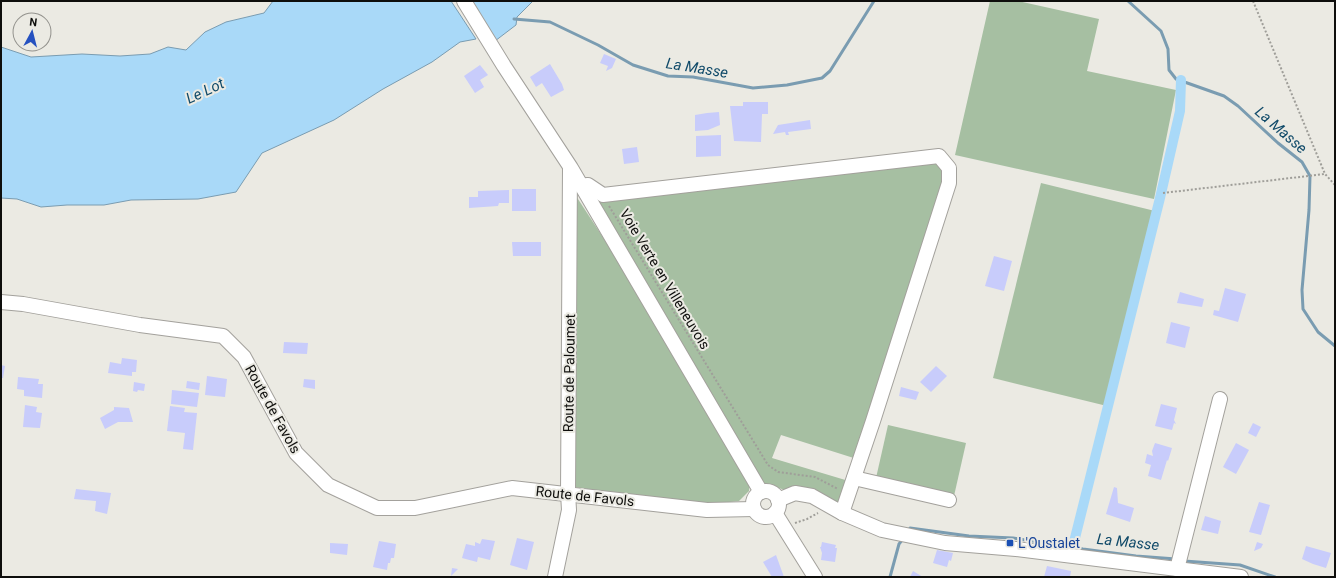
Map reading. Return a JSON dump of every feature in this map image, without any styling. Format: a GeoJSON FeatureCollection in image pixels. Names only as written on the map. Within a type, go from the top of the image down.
{"type":"FeatureCollection","features":[{"type":"Feature","properties":{"kind":"street"},"geometry":{"type":"LineString","coordinates":[[464,1],[581,186],[761,492]]}},
{"type":"Feature","properties":{"kind":"street"},"geometry":{"type":"LineString","coordinates":[[581,186],[588,185],[603,195],[939,156],[949,168],[949,183],[842,513]]}},
{"type":"Feature","properties":{"kind":"street","name":"Route de Paloumet"},"geometry":{"type":"LineString","coordinates":[[555,577],[569,510],[570,168]]}},
{"type":"Feature","properties":{"kind":"street","name":"Route de Favols"},"geometry":{"type":"LineString","coordinates":[[1,302],[23,304],[140,325],[223,336],[244,357],[296,453],[328,485],[378,508],[415,508],[512,488],[568,493],[706,510],[754,509]]}},
{"type":"Feature","properties":{"kind":"street"},"geometry":{"type":"LineString","coordinates":[[1177,569],[1220,398]]}},
{"type":"Feature","properties":{"kind":"street"},"geometry":{"type":"LineString","coordinates":[[854,478],[949,500]]}},
{"type":"Feature","properties":{"kind":"street"},"geometry":{"type":"LineString","coordinates":[[815,577],[776,507],[773,493],[765,491],[761,492],[753,501],[754,509],[763,517],[771,516],[776,507],[795,493],[812,496],[842,513],[882,530],[945,543],[1016,549],[1241,577]]}},
{"type":"Feature","properties":{"kind":"path"},"geometry":{"type":"LineString","coordinates":[[1253,1],[1324,174],[1335,185]]}},
{"type":"Feature","properties":{"kind":"path"},"geometry":{"type":"LineString","coordinates":[[1163,193],[1324,174]]}},
{"type":"Feature","properties":{"kind":"path","name":"Voie Verte en Villeneuvois"},"geometry":{"type":"LineString","coordinates":[[603,195],[768,465],[778,472],[815,477],[834,488]]}},
{"type":"Feature","properties":{"kind":"green space"},"geometry":{"type":"Polygon","coordinates":[[[990,1],[1018,1],[1099,19],[1087,71],[1176,90],[1154,199],[955,155],[990,1]]]}},
{"type":"Feature","properties":{"kind":"green space"},"geometry":{"type":"Polygon","coordinates":[[[939,156],[949,168],[860,460],[781,435],[772,458],[852,482],[842,513],[795,493],[755,481],[587,196],[939,156]]]}},
{"type":"Feature","properties":{"kind":"green space"},"geometry":{"type":"Polygon","coordinates":[[[1041,183],[1155,211],[1107,406],[993,378],[1041,183]]]}},
{"type":"Feature","properties":{"kind":"green space"},"geometry":{"type":"Polygon","coordinates":[[[576,196],[623,268],[750,481],[749,491],[739,501],[703,505],[573,487],[576,196]]]}},
{"type":"Feature","properties":{"kind":"green space"},"geometry":{"type":"Polygon","coordinates":[[[888,425],[966,443],[954,496],[876,478],[888,425]]]}},
{"type":"Feature","properties":{"kind":"water","name":"Le Lot"},"geometry":{"type":"Polygon","coordinates":[[[273,1],[451,1],[476,39],[460,42],[432,62],[383,89],[334,120],[262,153],[236,192],[198,199],[131,200],[104,205],[41,207],[17,199],[1,198],[1,47],[12,51],[12,52],[31,57],[82,54],[120,56],[150,54],[168,47],[186,50],[205,32],[226,22],[264,13],[273,1]]]}},
{"type":"Feature","properties":{"kind":"water"},"geometry":{"type":"Polygon","coordinates":[[[471,1],[533,1],[517,17],[516,25],[495,41],[471,1]]]}},
{"type":"Feature","properties":{"kind":"building"},"geometry":{"type":"Polygon","coordinates":[[[604,54],[616,59],[612,68],[606,71],[608,66],[600,63],[604,54]]]}},
{"type":"Feature","properties":{"kind":"building"},"geometry":{"type":"Polygon","coordinates":[[[550,64],[564,90],[551,97],[542,83],[536,87],[530,77],[550,64]]]}},
{"type":"Feature","properties":{"kind":"building"},"geometry":{"type":"Polygon","coordinates":[[[480,65],[488,75],[480,80],[484,87],[475,93],[464,76],[480,65]]]}},
{"type":"Feature","properties":{"kind":"building"},"geometry":{"type":"Polygon","coordinates":[[[743,102],[768,102],[768,114],[762,114],[761,142],[734,141],[730,106],[743,106],[743,102]]]}},
{"type":"Feature","properties":{"kind":"building"},"geometry":{"type":"Polygon","coordinates":[[[719,112],[720,125],[708,130],[695,131],[695,115],[719,112]]]}},
{"type":"Feature","properties":{"kind":"building"},"geometry":{"type":"Polygon","coordinates":[[[810,120],[811,129],[788,132],[789,135],[786,135],[785,132],[773,134],[778,125],[810,120]]]}},
{"type":"Feature","properties":{"kind":"building"},"geometry":{"type":"Polygon","coordinates":[[[721,135],[721,156],[696,157],[696,136],[721,135]]]}},
{"type":"Feature","properties":{"kind":"building"},"geometry":{"type":"Polygon","coordinates":[[[637,147],[639,162],[624,164],[622,149],[637,147]]]}},
{"type":"Feature","properties":{"kind":"building"},"geometry":{"type":"Polygon","coordinates":[[[512,189],[536,189],[536,211],[512,211],[512,189]]]}},
{"type":"Feature","properties":{"kind":"building"},"geometry":{"type":"Polygon","coordinates":[[[509,190],[509,203],[499,203],[498,206],[469,208],[469,197],[478,197],[478,191],[509,190]]]}},
{"type":"Feature","properties":{"kind":"building"},"geometry":{"type":"Polygon","coordinates":[[[512,242],[541,242],[541,256],[513,256],[512,242]]]}},
{"type":"Feature","properties":{"kind":"building"},"geometry":{"type":"Polygon","coordinates":[[[994,256],[1012,261],[1004,291],[985,286],[994,256]]]}},
{"type":"Feature","properties":{"kind":"building"},"geometry":{"type":"Polygon","coordinates":[[[1225,288],[1246,294],[1238,322],[1213,315],[1214,310],[1219,311],[1225,288]]]}},
{"type":"Feature","properties":{"kind":"building"},"geometry":{"type":"Polygon","coordinates":[[[1180,292],[1204,299],[1202,307],[1177,303],[1180,292]]]}},
{"type":"Feature","properties":{"kind":"building"},"geometry":{"type":"Polygon","coordinates":[[[1171,322],[1190,327],[1185,348],[1166,343],[1171,322]]]}},
{"type":"Feature","properties":{"kind":"building"},"geometry":{"type":"Polygon","coordinates":[[[284,342],[308,343],[307,354],[283,353],[284,342]]]}},
{"type":"Feature","properties":{"kind":"building"},"geometry":{"type":"Polygon","coordinates":[[[122,358],[137,360],[136,372],[132,372],[132,376],[108,373],[110,362],[121,364],[122,358]]]}},
{"type":"Feature","properties":{"kind":"building"},"geometry":{"type":"Polygon","coordinates":[[[1,365],[5,366],[3,378],[1,378],[1,365]]]}},
{"type":"Feature","properties":{"kind":"building"},"geometry":{"type":"Polygon","coordinates":[[[936,366],[947,376],[931,392],[920,382],[936,366]]]}},
{"type":"Feature","properties":{"kind":"building"},"geometry":{"type":"Polygon","coordinates":[[[207,376],[227,379],[225,397],[205,395],[207,376]]]}},
{"type":"Feature","properties":{"kind":"building"},"geometry":{"type":"Polygon","coordinates":[[[18,377],[39,379],[38,384],[43,384],[42,398],[24,396],[24,390],[17,389],[18,377]]]}},
{"type":"Feature","properties":{"kind":"building"},"geometry":{"type":"Polygon","coordinates":[[[304,379],[315,380],[315,389],[303,387],[304,379]]]}},
{"type":"Feature","properties":{"kind":"building"},"geometry":{"type":"Polygon","coordinates":[[[187,381],[200,383],[199,390],[186,388],[187,381]]]}},
{"type":"Feature","properties":{"kind":"building"},"geometry":{"type":"Polygon","coordinates":[[[134,382],[145,384],[144,391],[133,391],[134,382]]]}},
{"type":"Feature","properties":{"kind":"building"},"geometry":{"type":"Polygon","coordinates":[[[901,387],[919,392],[916,400],[899,396],[901,387]]]}},
{"type":"Feature","properties":{"kind":"building"},"geometry":{"type":"Polygon","coordinates":[[[172,390],[199,393],[197,407],[171,404],[172,390]]]}},
{"type":"Feature","properties":{"kind":"building"},"geometry":{"type":"Polygon","coordinates":[[[1161,404],[1177,408],[1174,420],[1176,424],[1174,423],[1172,430],[1155,426],[1161,404]]]}},
{"type":"Feature","properties":{"kind":"building"},"geometry":{"type":"Polygon","coordinates":[[[25,405],[37,407],[36,412],[42,413],[40,428],[23,427],[25,405]]]}},
{"type":"Feature","properties":{"kind":"building"},"geometry":{"type":"Polygon","coordinates":[[[170,406],[185,408],[184,412],[197,413],[193,450],[183,449],[185,433],[167,431],[170,406]]]}},
{"type":"Feature","properties":{"kind":"building"},"geometry":{"type":"Polygon","coordinates":[[[114,407],[129,408],[133,422],[118,422],[105,429],[100,418],[114,410],[114,407]]]}},
{"type":"Feature","properties":{"kind":"building"},"geometry":{"type":"Polygon","coordinates":[[[1253,423],[1261,427],[1256,437],[1248,433],[1253,423]]]}},
{"type":"Feature","properties":{"kind":"building"},"geometry":{"type":"Polygon","coordinates":[[[1155,443],[1172,448],[1161,480],[1148,476],[1151,465],[1145,463],[1147,454],[1153,456],[1152,451],[1155,443]]]}},
{"type":"Feature","properties":{"kind":"building"},"geometry":{"type":"Polygon","coordinates":[[[1236,443],[1249,450],[1236,474],[1223,467],[1236,443]]]}},
{"type":"Feature","properties":{"kind":"building"},"geometry":{"type":"Polygon","coordinates":[[[1114,487],[1117,488],[1118,503],[1134,508],[1130,522],[1106,514],[1114,487]]]}},
{"type":"Feature","properties":{"kind":"building"},"geometry":{"type":"Polygon","coordinates":[[[76,489],[111,493],[107,514],[95,511],[96,501],[74,499],[76,489]]]}},
{"type":"Feature","properties":{"kind":"building"},"geometry":{"type":"Polygon","coordinates":[[[1259,502],[1270,505],[1261,535],[1249,532],[1259,502]]]}},
{"type":"Feature","properties":{"kind":"building"},"geometry":{"type":"Polygon","coordinates":[[[1205,516],[1221,521],[1218,534],[1201,530],[1205,516]]]}},
{"type":"Feature","properties":{"kind":"building"},"geometry":{"type":"Polygon","coordinates":[[[517,538],[534,542],[527,570],[510,565],[517,538]]]}},
{"type":"Feature","properties":{"kind":"building"},"geometry":{"type":"Polygon","coordinates":[[[482,539],[495,541],[490,560],[478,557],[477,562],[462,558],[466,544],[475,546],[475,542],[480,544],[482,539]]]}},
{"type":"Feature","properties":{"kind":"building"},"geometry":{"type":"Polygon","coordinates":[[[379,541],[396,544],[394,558],[391,558],[390,563],[388,563],[387,570],[373,567],[379,541]]]}},
{"type":"Feature","properties":{"kind":"building"},"geometry":{"type":"Polygon","coordinates":[[[822,542],[836,545],[835,562],[821,560],[822,553],[820,547],[822,542]]]}},
{"type":"Feature","properties":{"kind":"building"},"geometry":{"type":"Polygon","coordinates":[[[1257,542],[1263,544],[1261,548],[1254,551],[1257,542]]]}},
{"type":"Feature","properties":{"kind":"building"},"geometry":{"type":"Polygon","coordinates":[[[330,543],[348,544],[347,555],[330,553],[330,543]]]}},
{"type":"Feature","properties":{"kind":"building"},"geometry":{"type":"Polygon","coordinates":[[[1306,546],[1331,553],[1326,568],[1302,559],[1306,546]]]}},
{"type":"Feature","properties":{"kind":"building"},"geometry":{"type":"Polygon","coordinates":[[[937,550],[953,553],[951,561],[949,560],[947,567],[933,563],[937,550]]]}},
{"type":"Feature","properties":{"kind":"building"},"geometry":{"type":"Polygon","coordinates":[[[776,555],[784,577],[772,577],[763,562],[776,555]]]}},
{"type":"Feature","properties":{"kind":"building"},"geometry":{"type":"Polygon","coordinates":[[[1047,566],[1071,571],[1070,577],[1044,577],[1047,566]]]}},
{"type":"Feature","properties":{"kind":"building"},"geometry":{"type":"Polygon","coordinates":[[[452,568],[458,569],[451,576],[452,568]]]}},
{"type":"Feature","properties":{"kind":"building"},"geometry":{"type":"Polygon","coordinates":[[[913,571],[923,577],[910,577],[913,571]]]}},
{"type":"Feature","properties":{"kind":"waterway","name":"La Masse"},"geometry":{"type":"LineString","coordinates":[[514,19],[550,22],[598,45],[633,65],[668,76],[693,77],[753,88],[787,85],[822,78],[830,71],[874,1]]}},
{"type":"Feature","properties":{"kind":"waterway","name":"La Masse"},"geometry":{"type":"LineString","coordinates":[[1128,1],[1161,31],[1168,49],[1169,70],[1176,79],[1224,96],[1238,106],[1278,143],[1302,162],[1310,176],[1309,210],[1302,290],[1303,309],[1318,332],[1335,346]]}},
{"type":"Feature","properties":{"kind":"waterway"},"geometry":{"type":"LineString","coordinates":[[1067,547],[1074,542],[1160,198],[1180,111],[1181,80]]}},
{"type":"Feature","properties":{"kind":"waterway","name":"La Masse"},"geometry":{"type":"LineString","coordinates":[[908,531],[910,528],[969,536],[1013,538],[1136,556],[1176,559]]}},
{"type":"Feature","properties":{"kind":"waterway","name":"La Masse"},"geometry":{"type":"LineString","coordinates":[[890,577],[899,544],[903,539]]}},
{"type":"Feature","properties":{"kind":"waterway","name":"La Masse"},"geometry":{"type":"LineString","coordinates":[[1184,561],[1240,565],[1275,577]]}},
{"type":"Feature","properties":{"kind":"place","name":"L'Oustalet"},"geometry":{"type":"Point","coordinates":[1010,543]}}]}
